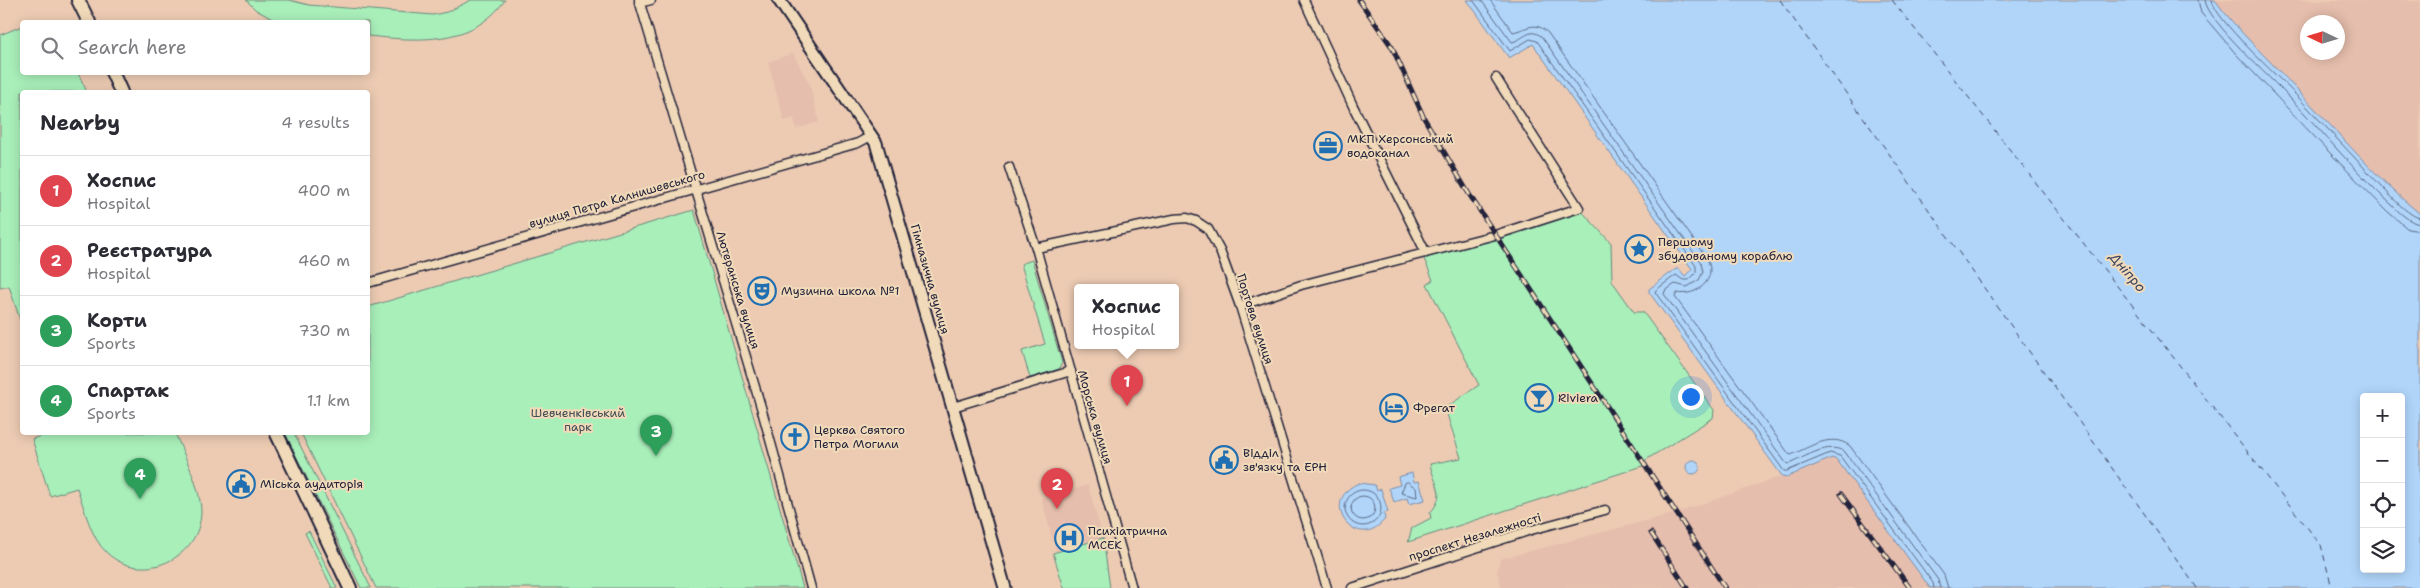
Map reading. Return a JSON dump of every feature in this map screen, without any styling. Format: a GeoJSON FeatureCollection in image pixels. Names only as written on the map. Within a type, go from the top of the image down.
{"type":"FeatureCollection","features":[{"type":"Feature","properties":{"kind":"main road"},"geometry":{"type":"LineString","coordinates":[[78,0],[88,20]]}},
{"type":"Feature","properties":{"kind":"main road"},"geometry":{"type":"LineString","coordinates":[[113,75],[120,90]]}},
{"type":"Feature","properties":{"kind":"main road"},"geometry":{"type":"LineString","coordinates":[[277,435],[350,588]]}},
{"type":"Feature","properties":{"kind":"street"},"geometry":{"type":"LineString","coordinates":[[639,2],[651,0]]}},
{"type":"Feature","properties":{"kind":"street","name":"Гімназична вулиця"},"geometry":{"type":"LineString","coordinates":[[779,0],[876,144],[1006,588]]}},
{"type":"Feature","properties":{"kind":"street"},"geometry":{"type":"LineString","coordinates":[[1304,0],[1353,106],[1426,253]]}},
{"type":"Feature","properties":{"kind":"street","name":"Лютеранська вулиця"},"geometry":{"type":"LineString","coordinates":[[639,2],[776,458],[811,588]]}},
{"type":"Feature","properties":{"kind":"street"},"geometry":{"type":"LineString","coordinates":[[1240,306],[1301,285],[1495,235],[1579,208],[1496,78]]}},
{"type":"Feature","properties":{"kind":"street","name":"вулиця Петра Калнишевського"},"geometry":{"type":"LineString","coordinates":[[370,282],[858,142],[872,136]]}},
{"type":"Feature","properties":{"kind":"street","name":"Морська вулиця"},"geometry":{"type":"LineString","coordinates":[[1009,167],[1036,248],[1132,588]]}},
{"type":"Feature","properties":{"kind":"street","name":"Портова вулиця"},"geometry":{"type":"LineString","coordinates":[[1036,248],[1187,218],[1196,221],[1208,229],[1220,251],[1240,306],[1327,588]]}},
{"type":"Feature","properties":{"kind":"street"},"geometry":{"type":"LineString","coordinates":[[953,407],[1071,371]]}},
{"type":"Feature","properties":{"kind":"street","name":"проспект Незалежності"},"geometry":{"type":"LineString","coordinates":[[1352,588],[1531,530],[1604,510]]}},
{"type":"Feature","properties":{"kind":"shaded area"},"geometry":{"type":"Polygon","coordinates":[[[2215,0],[2420,0],[2420,214],[2399,197],[2250,42],[2215,0]]]}},
{"type":"Feature","properties":{"kind":"shaded area"},"geometry":{"type":"Polygon","coordinates":[[[793,53],[810,85],[819,122],[796,129],[794,118],[784,121],[768,62],[793,53]]]}},
{"type":"Feature","properties":{"kind":"shaded area"},"geometry":{"type":"Polygon","coordinates":[[[1832,458],[1837,460],[1930,588],[1502,588],[1497,572],[1500,559],[1676,513],[1782,476],[1787,477],[1832,458]]]}},
{"type":"Feature","properties":{"kind":"shaded area"},"geometry":{"type":"Polygon","coordinates":[[[1088,485],[1103,538],[1056,551],[1041,498],[1088,485]]]}},
{"type":"Feature","properties":{"kind":"green space"},"geometry":{"type":"Polygon","coordinates":[[[246,0],[289,0],[309,5],[433,15],[447,12],[471,0],[505,0],[492,15],[477,26],[461,33],[424,39],[370,36],[370,20],[274,20],[256,10],[246,0]]]}},
{"type":"Feature","properties":{"kind":"green space"},"geometry":{"type":"Polygon","coordinates":[[[20,27],[20,75],[79,75],[86,90],[20,90],[20,320],[9,286],[0,288],[0,35],[20,27]]]}},
{"type":"Feature","properties":{"kind":"green space"},"geometry":{"type":"Polygon","coordinates":[[[1579,208],[1611,243],[1612,281],[1634,312],[1643,312],[1714,410],[1713,418],[1644,461],[1646,465],[1408,542],[1412,528],[1431,518],[1430,513],[1438,500],[1438,490],[1430,464],[1461,458],[1445,408],[1479,385],[1427,284],[1433,280],[1422,254],[1579,208]]]}},
{"type":"Feature","properties":{"kind":"green space","name":"Шевченківський парк"},"geometry":{"type":"Polygon","coordinates":[[[694,210],[803,588],[376,588],[302,435],[370,435],[370,306],[694,210]]]}},
{"type":"Feature","properties":{"kind":"green space"},"geometry":{"type":"Polygon","coordinates":[[[1032,260],[1062,363],[1059,369],[1030,378],[1022,351],[1045,344],[1021,264],[1032,260]]]}},
{"type":"Feature","properties":{"kind":"green space"},"geometry":{"type":"Polygon","coordinates":[[[44,435],[176,435],[191,472],[200,503],[201,512],[198,529],[191,543],[180,554],[167,562],[152,566],[136,567],[121,562],[107,553],[92,531],[77,488],[50,496],[32,439],[44,435]]]}},
{"type":"Feature","properties":{"kind":"green space"},"geometry":{"type":"Polygon","coordinates":[[[286,435],[295,435],[371,588],[361,588],[286,435]]]}},
{"type":"Feature","properties":{"kind":"green space"},"geometry":{"type":"Polygon","coordinates":[[[309,531],[337,588],[332,588],[305,533],[309,531]]]}},
{"type":"Feature","properties":{"kind":"green space"},"geometry":{"type":"Polygon","coordinates":[[[1103,538],[1110,588],[1064,588],[1053,553],[1103,538]]]}},
{"type":"Feature","properties":{"kind":"water","name":"Дніпро"},"geometry":{"type":"Polygon","coordinates":[[[1467,0],[2215,0],[2244,35],[2357,154],[2403,200],[2420,214],[2420,588],[1930,588],[1837,460],[1832,458],[1787,477],[1782,476],[1649,292],[1649,289],[1676,269],[1679,269],[1685,276],[1692,269],[1533,44],[1509,58],[1467,0]]]}},
{"type":"Feature","properties":{"kind":"water"},"geometry":{"type":"Polygon","coordinates":[[[1693,460],[1698,462],[1700,467],[1698,472],[1693,474],[1688,472],[1686,467],[1688,462],[1693,460]]]}},
{"type":"Feature","properties":{"kind":"water"},"geometry":{"type":"Polygon","coordinates":[[[1412,473],[1414,482],[1419,481],[1425,500],[1409,504],[1407,498],[1394,502],[1389,488],[1400,485],[1398,477],[1412,473]]]}},
{"type":"Feature","properties":{"kind":"water"},"geometry":{"type":"Polygon","coordinates":[[[1359,483],[1375,485],[1377,491],[1381,489],[1388,512],[1384,513],[1385,519],[1374,529],[1363,531],[1353,528],[1345,521],[1341,512],[1341,501],[1347,491],[1359,483]]]}},
{"type":"Feature","properties":{"kind":"ferry route"},"geometry":{"type":"LineString","coordinates":[[1780,0],[2197,588]]}},
{"type":"Feature","properties":{"kind":"ferry route"},"geometry":{"type":"LineString","coordinates":[[1892,0],[2321,545],[2332,588]]}},
{"type":"Feature","properties":{"kind":"railway"},"geometry":{"type":"LineString","coordinates":[[1359,0],[1392,47],[1424,118],[1469,194],[1725,588]]}},
{"type":"Feature","properties":{"kind":"railway"},"geometry":{"type":"LineString","coordinates":[[1841,494],[1910,588]]}},
{"type":"Feature","properties":{"kind":"railway"},"geometry":{"type":"LineString","coordinates":[[1651,533],[1687,588]]}},
{"type":"Feature","properties":{"kind":"place","name":"МКП Херсонський водоканал"},"geometry":{"type":"Point","coordinates":[1328,146]}},
{"type":"Feature","properties":{"kind":"place","name":"Першому збудованому кораблю"},"geometry":{"type":"Point","coordinates":[1639,249]}},
{"type":"Feature","properties":{"kind":"place","name":"Музична школа №1"},"geometry":{"type":"Point","coordinates":[762,291]}},
{"type":"Feature","properties":{"kind":"place","name":"Riviera"},"geometry":{"type":"Point","coordinates":[1539,398]}},
{"type":"Feature","properties":{"kind":"place","name":"Хоспис"},"geometry":{"type":"Point","coordinates":[1127,406]}},
{"type":"Feature","properties":{"kind":"place","name":"Фрегат"},"geometry":{"type":"Point","coordinates":[1394,408]}},
{"type":"Feature","properties":{"kind":"place","name":"Церква Святого Петра Могили"},"geometry":{"type":"Point","coordinates":[795,437]}},
{"type":"Feature","properties":{"kind":"place","name":"Корти"},"geometry":{"type":"Point","coordinates":[656,456]}},
{"type":"Feature","properties":{"kind":"place","name":"Відділ зв'язку та ЕРН"},"geometry":{"type":"Point","coordinates":[1224,460]}},
{"type":"Feature","properties":{"kind":"place","name":"Міська аудиторія"},"geometry":{"type":"Point","coordinates":[241,484]}},
{"type":"Feature","properties":{"kind":"place","name":"Спартак"},"geometry":{"type":"Point","coordinates":[140,499]}},
{"type":"Feature","properties":{"kind":"place","name":"Реєстратура"},"geometry":{"type":"Point","coordinates":[1057,509]}},
{"type":"Feature","properties":{"kind":"place","name":"Психіатрична МСЕК"},"geometry":{"type":"Point","coordinates":[1069,538]}}]}
